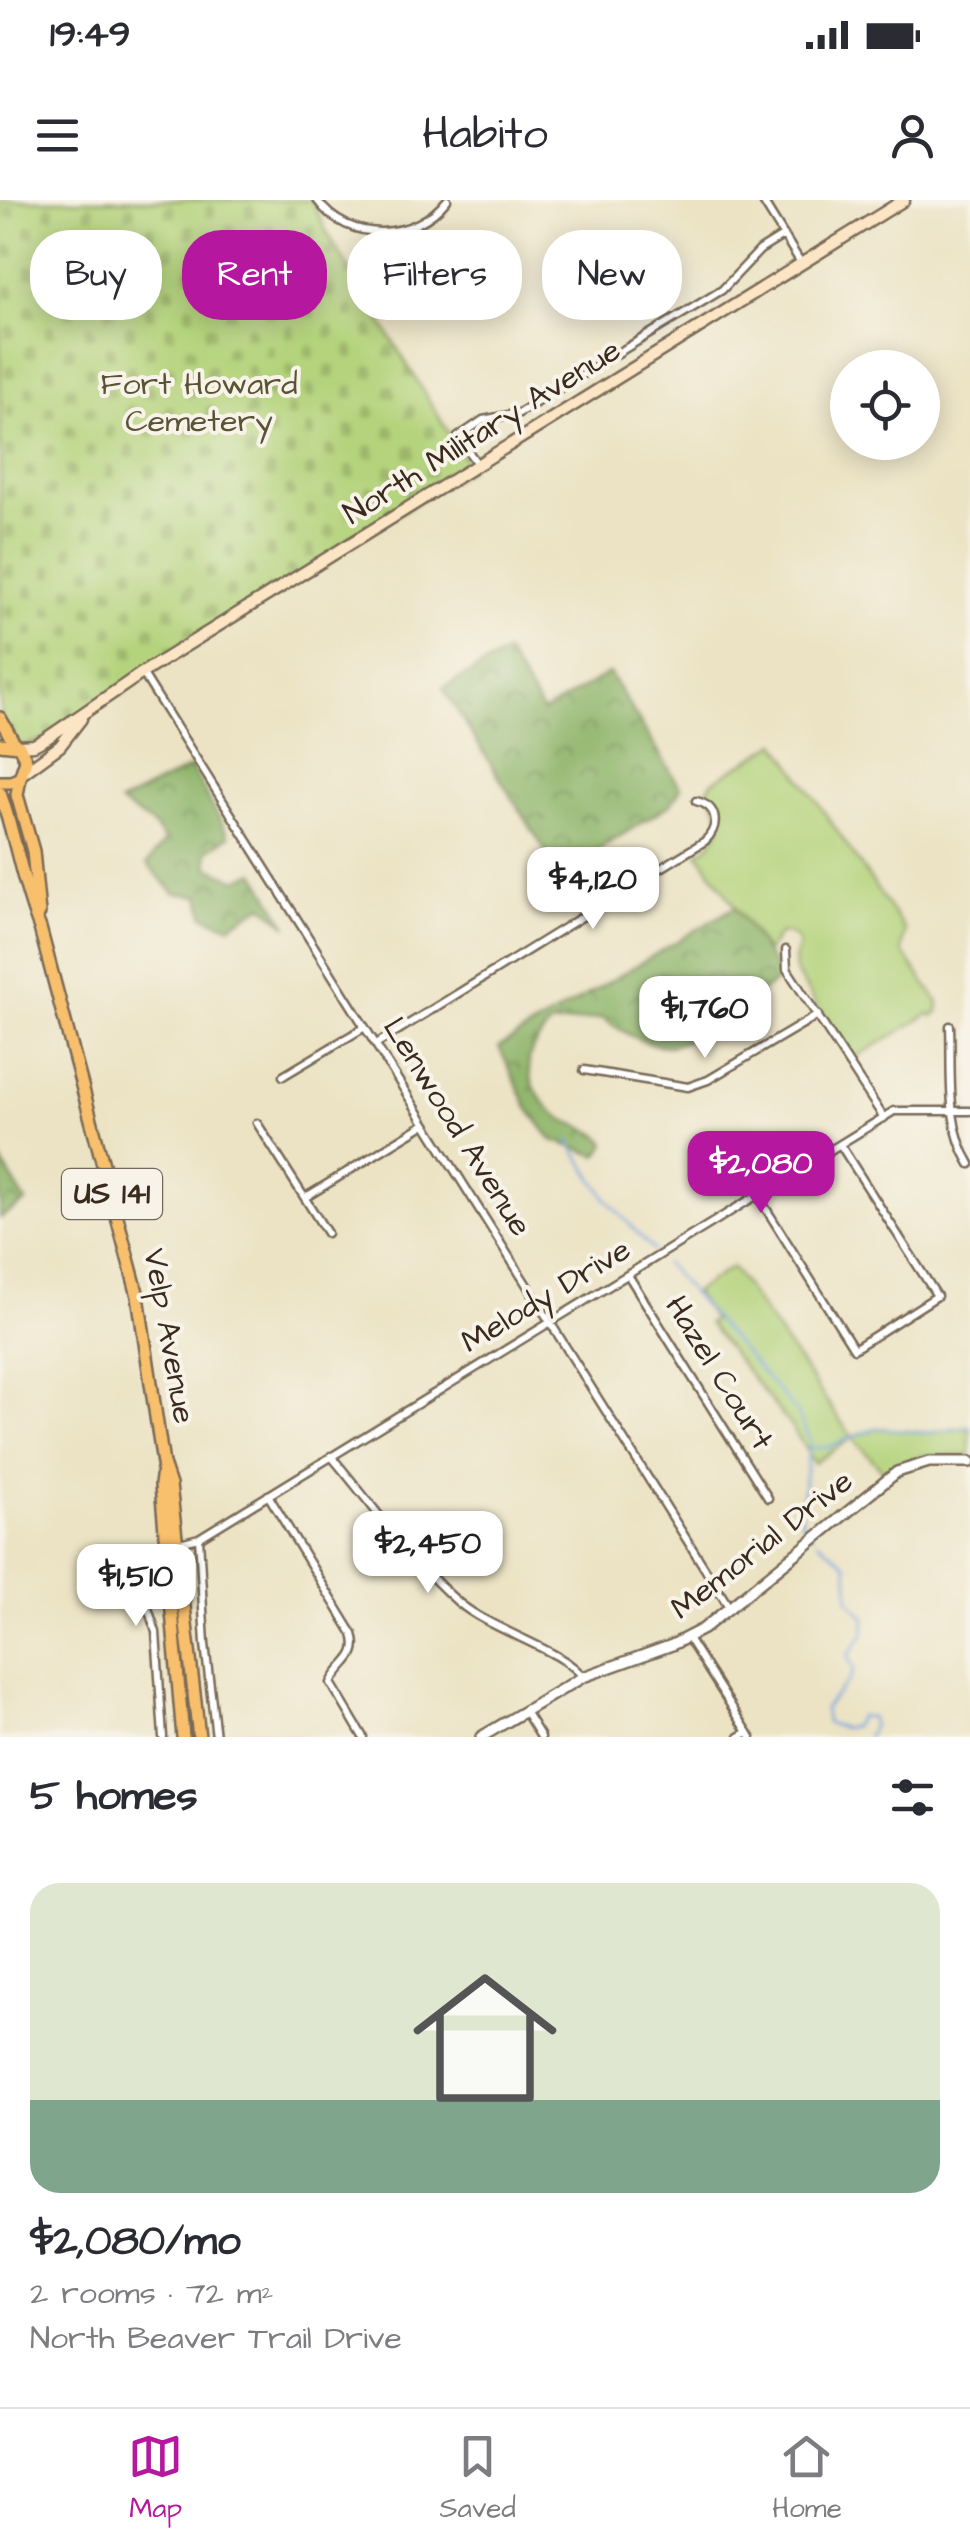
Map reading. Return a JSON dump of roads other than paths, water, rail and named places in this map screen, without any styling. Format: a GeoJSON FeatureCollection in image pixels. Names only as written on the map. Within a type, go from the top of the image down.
{"type":"FeatureCollection","features":[{"type":"Feature","properties":{"kind":"main road","name":"North Military Avenue"},"geometry":{"type":"LineString","coordinates":[[11,744],[34,745],[47,738],[142,673],[904,200]]}},
{"type":"Feature","properties":{"kind":"main road","name":"North Military Avenue"},"geometry":{"type":"LineString","coordinates":[[22,776],[60,746],[88,710]]}},
{"type":"Feature","properties":{"kind":"main road"},"geometry":{"type":"LineString","coordinates":[[0,718],[11,744]]}},
{"type":"Feature","properties":{"kind":"main road","name":"Velp Avenue"},"geometry":{"type":"LineString","coordinates":[[11,744],[26,760],[17,795],[33,851],[40,928]]}},
{"type":"Feature","properties":{"kind":"main road"},"geometry":{"type":"LineString","coordinates":[[0,782],[22,776]]}},
{"type":"Feature","properties":{"kind":"main road","name":"Velp Avenue"},"geometry":{"type":"LineString","coordinates":[[0,793],[138,1296],[163,1464],[160,1485],[199,1737]]}},
{"type":"Feature","properties":{"kind":"main road","name":"Velp Avenue"},"geometry":{"type":"LineString","coordinates":[[172,1545],[183,1737]]}},
{"type":"Feature","properties":{"kind":"street"},"geometry":{"type":"LineString","coordinates":[[317,200],[338,221],[381,234],[423,222],[447,200]]}},
{"type":"Feature","properties":{"kind":"street"},"geometry":{"type":"LineString","coordinates":[[762,200],[802,264]]}},
{"type":"Feature","properties":{"kind":"street"},"geometry":{"type":"LineString","coordinates":[[478,464],[458,436],[483,420],[519,413],[722,290],[760,250],[784,235]]}},
{"type":"Feature","properties":{"kind":"street","name":"Lenwood Avenue"},"geometry":{"type":"LineString","coordinates":[[142,673],[730,1608]]}},
{"type":"Feature","properties":{"kind":"street"},"geometry":{"type":"LineString","coordinates":[[376,1044],[705,841],[716,826],[714,814],[705,803],[696,801]]}},
{"type":"Feature","properties":{"kind":"street"},"geometry":{"type":"LineString","coordinates":[[786,950],[786,966],[884,1118]]}},
{"type":"Feature","properties":{"kind":"street"},"geometry":{"type":"LineString","coordinates":[[584,1070],[688,1087],[708,1080],[818,1015]]}},
{"type":"Feature","properties":{"kind":"street"},"geometry":{"type":"LineString","coordinates":[[950,1026],[953,1111],[960,1148],[970,1164]]}},
{"type":"Feature","properties":{"kind":"street"},"geometry":{"type":"LineString","coordinates":[[284,1076],[364,1027]]}},
{"type":"Feature","properties":{"kind":"street","name":"Melody Drive"},"geometry":{"type":"LineString","coordinates":[[163,1737],[156,1632],[137,1574],[141,1560],[154,1550],[199,1538],[884,1118],[904,1109],[970,1111]]}},
{"type":"Feature","properties":{"kind":"street"},"geometry":{"type":"LineString","coordinates":[[257,1123],[327,1233]]}},
{"type":"Feature","properties":{"kind":"street"},"geometry":{"type":"LineString","coordinates":[[306,1197],[426,1124]]}},
{"type":"Feature","properties":{"kind":"street"},"geometry":{"type":"LineString","coordinates":[[758,1196],[854,1349],[937,1296],[842,1146]]}},
{"type":"Feature","properties":{"kind":"street","name":"Hazel Court"},"geometry":{"type":"LineString","coordinates":[[628,1275],[768,1498]]}},
{"type":"Feature","properties":{"kind":"street"},"geometry":{"type":"LineString","coordinates":[[332,1456],[459,1603],[500,1630],[569,1661],[583,1677]]}},
{"type":"Feature","properties":{"kind":"street","name":"Memorial Drive"},"geometry":{"type":"LineString","coordinates":[[482,1737],[583,1677],[688,1638],[902,1470],[929,1462],[970,1462]]}},
{"type":"Feature","properties":{"kind":"street"},"geometry":{"type":"LineString","coordinates":[[268,1495],[353,1634],[355,1655],[331,1682],[362,1737]]}},
{"type":"Feature","properties":{"kind":"street"},"geometry":{"type":"LineString","coordinates":[[199,1538],[205,1644],[216,1737]]}},
{"type":"Feature","properties":{"kind":"street"},"geometry":{"type":"LineString","coordinates":[[688,1638],[749,1734],[739,1737]]}},
{"type":"Feature","properties":{"kind":"street"},"geometry":{"type":"LineString","coordinates":[[524,1710],[541,1737]]}},
{"type":"Feature","properties":{"kind":"waterway"},"geometry":{"type":"LineString","coordinates":[[568,1140],[608,1201],[654,1251]]}},
{"type":"Feature","properties":{"kind":"waterway"},"geometry":{"type":"LineString","coordinates":[[665,1263],[796,1411],[810,1440],[800,1514],[803,1526],[812,1536]]}},
{"type":"Feature","properties":{"kind":"waterway"},"geometry":{"type":"LineString","coordinates":[[811,1448],[828,1447],[877,1428],[928,1433],[970,1427]]}},
{"type":"Feature","properties":{"kind":"waterway"},"geometry":{"type":"LineString","coordinates":[[818,1541],[847,1565],[849,1600],[865,1618],[864,1633],[848,1656],[854,1670],[824,1708],[826,1723],[844,1728],[854,1726],[859,1716],[870,1717],[873,1725],[867,1737]]}},
{"type":"Feature","properties":{"kind":"park label","name":"Fort Howard Cemetery"},"geometry":{"type":"Point","coordinates":[199,402]}}]}
